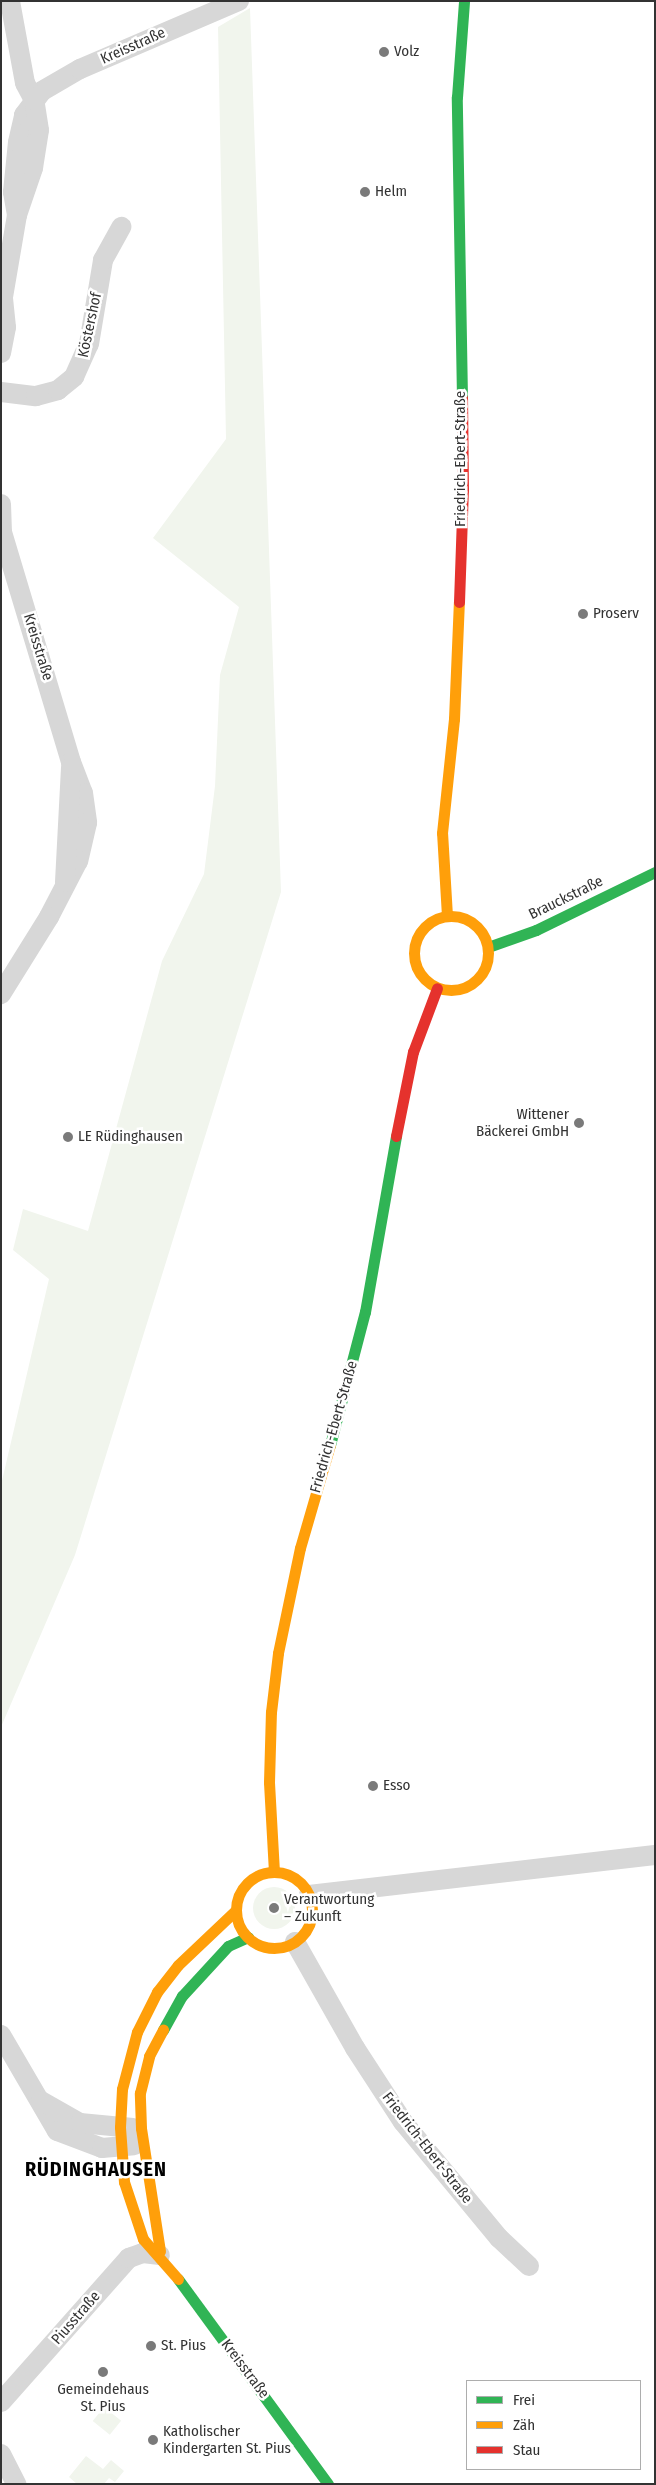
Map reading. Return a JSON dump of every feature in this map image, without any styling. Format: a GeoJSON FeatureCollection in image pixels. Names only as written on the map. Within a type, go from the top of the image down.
{"type":"FeatureCollection","features":[{"type":"Feature","properties":{"kind":"street"},"geometry":{"type":"LineString","coordinates":[[1,353],[6,327],[2,298],[17,215],[33,168],[39,130],[34,100],[25,84],[10,1]]}},
{"type":"Feature","properties":{"kind":"street","name":"Kreisstraße"},"geometry":{"type":"LineString","coordinates":[[34,100],[53,82],[239,1]]}},
{"type":"Feature","properties":{"kind":"street","name":"Friedrich-Ebert-Straße"},"geometry":{"type":"LineString","coordinates":[[447,916],[442,833],[454,719],[463,490],[456,105],[464,1]]}},
{"type":"Feature","properties":{"kind":"street","name":"Köstershof"},"geometry":{"type":"LineString","coordinates":[[1,392],[36,396],[58,390],[74,377],[89,344],[103,260],[121,227]]}},
{"type":"Feature","properties":{"kind":"street","name":"Kreisstraße"},"geometry":{"type":"LineString","coordinates":[[1,504],[2,532],[71,762],[83,793],[86,823],[78,861],[49,917],[1,994]]}},
{"type":"Feature","properties":{"kind":"street","name":"Brauckstraße"},"geometry":{"type":"LineString","coordinates":[[488,947],[536,930],[655,872]]}},
{"type":"Feature","properties":{"kind":"street"},"geometry":{"type":"LineString","coordinates":[[447,916],[462,918],[476,925],[488,947],[487,965],[477,980],[462,989],[437,988],[421,975],[415,959],[415,948],[426,926],[447,916]]}},
{"type":"Feature","properties":{"kind":"street","name":"Friedrich-Ebert-Straße"},"geometry":{"type":"LineString","coordinates":[[274,1872],[270,1782],[271,1712],[278,1653],[300,1548],[348,1385],[365,1312],[402,1096],[413,1052],[437,988]]}},
{"type":"Feature","properties":{"kind":"street"},"geometry":{"type":"LineString","coordinates":[[309,1895],[655,1855]]}},
{"type":"Feature","properties":{"kind":"street"},"geometry":{"type":"LineString","coordinates":[[274,1872],[295,1878],[309,1895],[312,1905],[308,1926],[294,1942],[270,1947],[248,1937],[236,1910],[238,1898],[252,1879],[274,1872]]}},
{"type":"Feature","properties":{"kind":"street"},"geometry":{"type":"LineString","coordinates":[[160,2255],[143,2239],[133,2214],[124,2182],[120,2127],[125,2070],[146,2012],[178,1965],[236,1910]]}},
{"type":"Feature","properties":{"kind":"street"},"geometry":{"type":"LineString","coordinates":[[160,2255],[142,2136],[140,2094],[149,2056],[182,1996],[228,1946],[248,1937]]}},
{"type":"Feature","properties":{"kind":"street","name":"Friedrich-Ebert-Straße"},"geometry":{"type":"LineString","coordinates":[[294,1942],[355,2048],[403,2122],[499,2238],[529,2266]]}},
{"type":"Feature","properties":{"kind":"street"},"geometry":{"type":"LineString","coordinates":[[1,2035],[19,2070],[41,2101],[56,2131],[102,2148],[120,2147],[142,2136]]}},
{"type":"Feature","properties":{"kind":"street"},"geometry":{"type":"LineString","coordinates":[[41,2101],[80,2123],[120,2127],[142,2136]]}},
{"type":"Feature","properties":{"kind":"street","name":"Piusstraße"},"geometry":{"type":"LineString","coordinates":[[1,2402],[129,2258],[143,2253],[160,2255]]}},
{"type":"Feature","properties":{"kind":"street","name":"Kreisstraße"},"geometry":{"type":"LineString","coordinates":[[160,2255],[328,2484]]}},
{"type":"Feature","properties":{"kind":"street"},"geometry":{"type":"LineString","coordinates":[[1,2454],[16,2484]]}},
{"type":"Feature","properties":{"kind":"shaded area"},"geometry":{"type":"Polygon","coordinates":[[[250,8],[281,892],[75,1555],[1,1727],[1,1485],[49,1279],[13,1250],[23,1209],[88,1231],[162,961],[204,874],[215,786],[220,675],[239,607],[153,538],[226,439],[218,27],[250,8]]]}},
{"type":"Feature","properties":{"kind":"shaded area"},"geometry":{"type":"Polygon","coordinates":[[[278,1887],[286,1890],[292,1896],[295,1908],[292,1920],[286,1926],[270,1929],[262,1926],[256,1920],[253,1904],[256,1896],[262,1890],[278,1887]]]}},
{"type":"Feature","properties":{"kind":"shaded area"},"geometry":{"type":"Polygon","coordinates":[[[104,2407],[121,2421],[110,2435],[93,2421],[104,2407]]]}},
{"type":"Feature","properties":{"kind":"shaded area"},"geometry":{"type":"Polygon","coordinates":[[[86,2456],[103,2469],[111,2460],[124,2471],[115,2482],[109,2478],[104,2484],[77,2484],[69,2477],[86,2456]]]}},
{"type":"Feature","properties":{"kind":"traffic: fast"},"geometry":{"type":"LineString","coordinates":[[462,398],[457,97],[464,1]]}},
{"type":"Feature","properties":{"kind":"traffic: fast"},"geometry":{"type":"LineString","coordinates":[[488,947],[536,930],[655,872]]}},
{"type":"Feature","properties":{"kind":"traffic: fast"},"geometry":{"type":"LineString","coordinates":[[330,1445],[365,1312],[396,1136]]}},
{"type":"Feature","properties":{"kind":"traffic: fast"},"geometry":{"type":"LineString","coordinates":[[163,2030],[182,1996],[228,1946],[248,1937]]}},
{"type":"Feature","properties":{"kind":"traffic: fast"},"geometry":{"type":"LineString","coordinates":[[178,2279],[328,2484]]}},
{"type":"Feature","properties":{"kind":"traffic: slow"},"geometry":{"type":"LineString","coordinates":[[447,916],[442,833],[454,719],[459,602]]}},
{"type":"Feature","properties":{"kind":"traffic: slow"},"geometry":{"type":"LineString","coordinates":[[451,916],[472,922],[482,932],[488,953],[482,974],[472,984],[451,990],[430,984],[420,974],[414,953],[420,932],[430,922],[451,916]]}},
{"type":"Feature","properties":{"kind":"traffic: slow"},"geometry":{"type":"LineString","coordinates":[[274,1872],[269,1782],[271,1712],[278,1653],[300,1548],[330,1445]]}},
{"type":"Feature","properties":{"kind":"traffic: slow"},"geometry":{"type":"LineString","coordinates":[[274,1872],[288,1875],[301,1883],[309,1896],[312,1910],[309,1924],[301,1937],[288,1945],[274,1948],[260,1945],[247,1937],[239,1924],[236,1910],[239,1896],[247,1883],[260,1875],[274,1872]]}},
{"type":"Feature","properties":{"kind":"traffic: slow"},"geometry":{"type":"LineString","coordinates":[[178,2279],[143,2239],[124,2182],[120,2127],[122,2089],[137,2032],[157,1992],[178,1965],[236,1910]]}},
{"type":"Feature","properties":{"kind":"traffic: slow"},"geometry":{"type":"LineString","coordinates":[[160,2251],[141,2128],[140,2093],[149,2056],[163,2030]]}},
{"type":"Feature","properties":{"kind":"traffic: jam"},"geometry":{"type":"LineString","coordinates":[[459,602],[463,490],[462,398]]}},
{"type":"Feature","properties":{"kind":"traffic: jam"},"geometry":{"type":"LineString","coordinates":[[396,1136],[413,1052],[437,988]]}},
{"type":"Feature","properties":{"kind":"place","name":"Volz"},"geometry":{"type":"Point","coordinates":[384,52]}},
{"type":"Feature","properties":{"kind":"place","name":"Helm"},"geometry":{"type":"Point","coordinates":[365,192]}},
{"type":"Feature","properties":{"kind":"place","name":"Proserv"},"geometry":{"type":"Point","coordinates":[583,614]}},
{"type":"Feature","properties":{"kind":"place","name":"Wittener Bäckerei GmbH"},"geometry":{"type":"Point","coordinates":[579,1123]}},
{"type":"Feature","properties":{"kind":"place","name":"LE Rüdinghausen"},"geometry":{"type":"Point","coordinates":[68,1137]}},
{"type":"Feature","properties":{"kind":"place","name":"Esso"},"geometry":{"type":"Point","coordinates":[373,1786]}},
{"type":"Feature","properties":{"kind":"place","name":"Verantwortung – Zukunft"},"geometry":{"type":"Point","coordinates":[274,1908]}},
{"type":"Feature","properties":{"kind":"place","name":"St. Pius"},"geometry":{"type":"Point","coordinates":[151,2346]}},
{"type":"Feature","properties":{"kind":"place","name":"Gemeindehaus St. Pius"},"geometry":{"type":"Point","coordinates":[103,2372]}},
{"type":"Feature","properties":{"kind":"place","name":"Katholischer Kindergarten St. Pius"},"geometry":{"type":"Point","coordinates":[153,2440]}},
{"type":"Feature","properties":{"kind":"district","name":"RÜDINGHAUSEN"},"geometry":{"type":"Point","coordinates":[96,2169]}}]}
